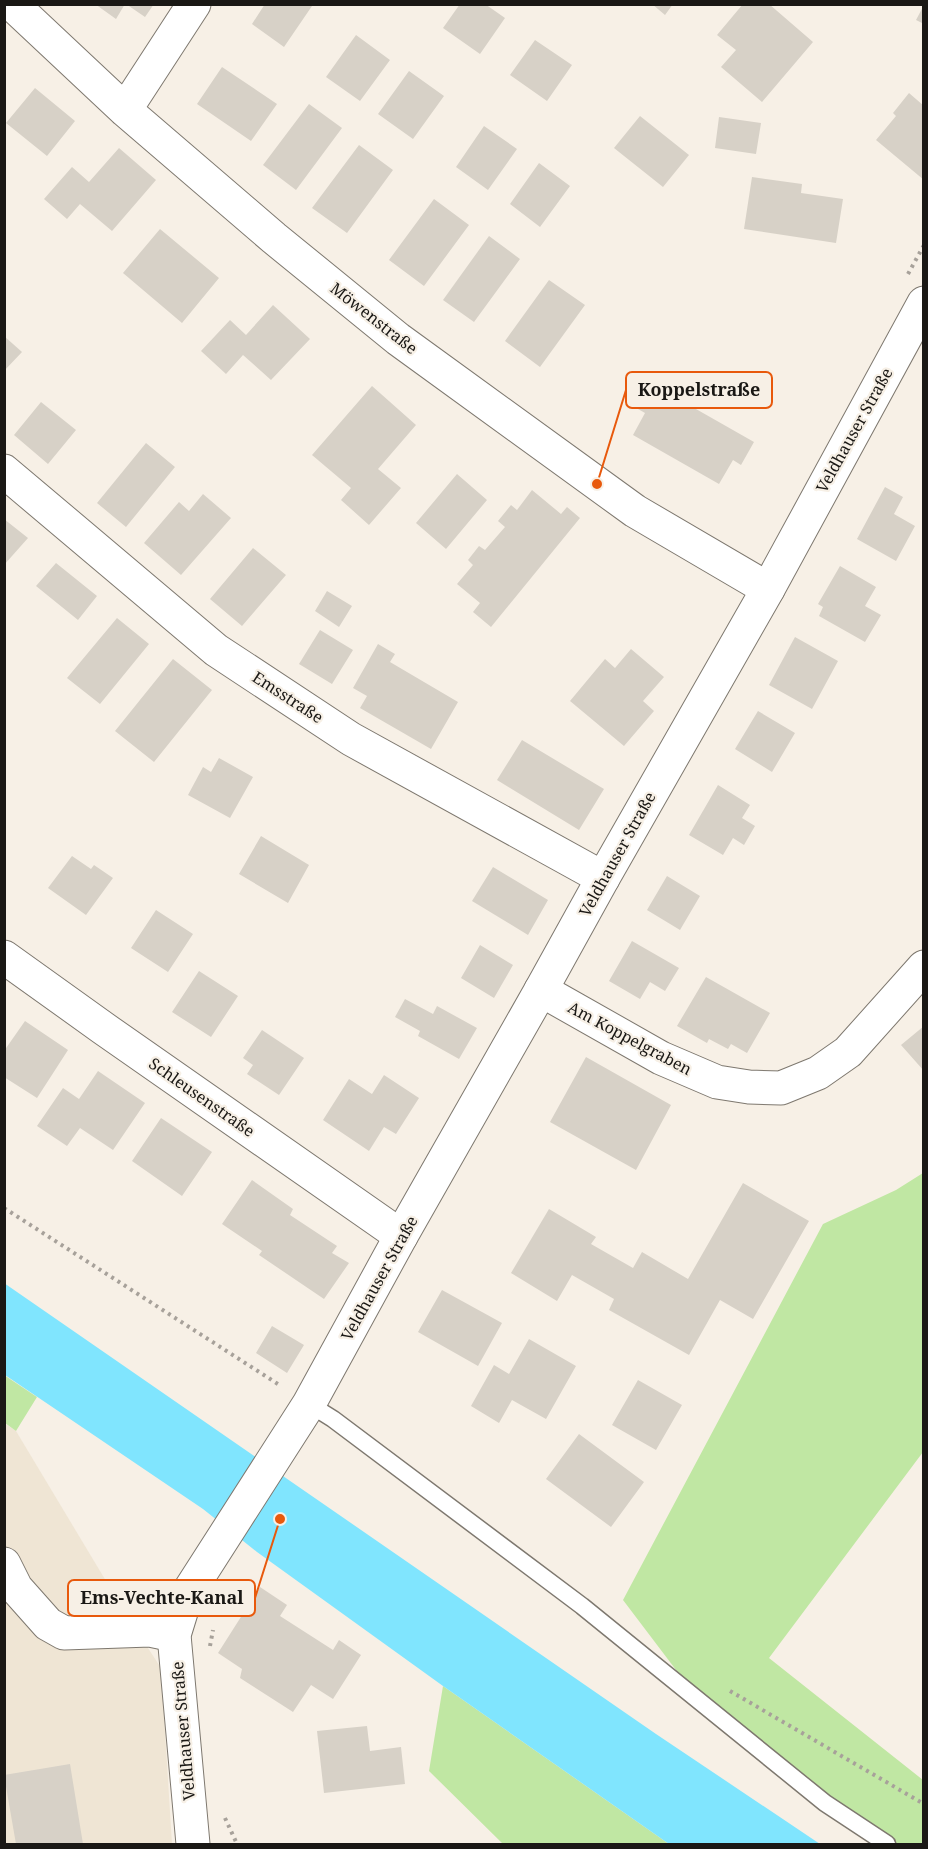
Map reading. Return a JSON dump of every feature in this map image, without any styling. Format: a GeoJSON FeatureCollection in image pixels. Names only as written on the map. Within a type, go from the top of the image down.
{"type":"FeatureCollection","features":[{"type":"Feature","properties":{"kind":"street","name":"Möwenstraße"},"geometry":{"type":"LineString","coordinates":[[12,4],[125,110],[274,238],[398,339],[635,511],[768,589]]}},
{"type":"Feature","properties":{"kind":"street"},"geometry":{"type":"LineString","coordinates":[[125,110],[194,4]]}},
{"type":"Feature","properties":{"kind":"street","name":"Veldhauser Straße"},"geometry":{"type":"LineString","coordinates":[[193,1845],[174,1635],[186,1596],[213,1555],[300,1398],[401,1236],[768,589],[924,303]]}},
{"type":"Feature","properties":{"kind":"street","name":"Emsstraße"},"geometry":{"type":"LineString","coordinates":[[4,471],[216,650],[351,739],[603,878]]}},
{"type":"Feature","properties":{"kind":"street","name":"Schleusenstraße"},"geometry":{"type":"LineString","coordinates":[[4,957],[401,1236]]}},
{"type":"Feature","properties":{"kind":"street","name":"Am Koppelgraben"},"geometry":{"type":"LineString","coordinates":[[541,990],[662,1058],[717,1082],[749,1087],[781,1088],[818,1073],[848,1052],[924,967]]}},
{"type":"Feature","properties":{"kind":"street"},"geometry":{"type":"LineString","coordinates":[[4,1564],[16,1588],[48,1624],[64,1633],[150,1630],[174,1635]]}},
{"type":"Feature","properties":{"kind":"lane"},"geometry":{"type":"LineString","coordinates":[[300,1398],[333,1419],[582,1605],[825,1803],[887,1845]]}},
{"type":"Feature","properties":{"kind":"path"},"geometry":{"type":"LineString","coordinates":[[4,1208],[300,1398]]}},
{"type":"Feature","properties":{"kind":"path"},"geometry":{"type":"LineString","coordinates":[[727,1690],[924,1804]]}},
{"type":"Feature","properties":{"kind":"shaded area"},"geometry":{"type":"Polygon","coordinates":[[[4,1423],[16,1431],[127,1616],[161,1668],[172,1844],[5,1844],[4,1423]]]}},
{"type":"Feature","properties":{"kind":"green space"},"geometry":{"type":"Polygon","coordinates":[[[923,1173],[923,1452],[769,1658],[923,1780],[923,1844],[882,1844],[720,1728],[623,1600],[823,1224],[896,1190],[923,1173]]]}},
{"type":"Feature","properties":{"kind":"green space"},"geometry":{"type":"Polygon","coordinates":[[[4,1375],[37,1397],[16,1431],[5,1423],[4,1375]]]}},
{"type":"Feature","properties":{"kind":"green space"},"geometry":{"type":"Polygon","coordinates":[[[443,1686],[669,1844],[503,1844],[429,1771],[443,1686]]]}},
{"type":"Feature","properties":{"kind":"water"},"geometry":{"type":"Polygon","coordinates":[[[4,1283],[656,1734],[820,1844],[669,1844],[443,1686],[257,1552],[203,1509],[5,1375],[4,1283]]]}},
{"type":"Feature","properties":{"kind":"building"},"geometry":{"type":"Polygon","coordinates":[[[95,4],[125,4],[116,19],[95,4]]]}},
{"type":"Feature","properties":{"kind":"building"},"geometry":{"type":"Polygon","coordinates":[[[126,4],[154,4],[145,17],[126,4]]]}},
{"type":"Feature","properties":{"kind":"building"},"geometry":{"type":"Polygon","coordinates":[[[265,4],[310,4],[312,6],[284,47],[252,24],[265,4]]]}},
{"type":"Feature","properties":{"kind":"building"},"geometry":{"type":"Polygon","coordinates":[[[460,4],[485,4],[505,18],[480,54],[443,28],[460,4]]]}},
{"type":"Feature","properties":{"kind":"building"},"geometry":{"type":"Polygon","coordinates":[[[652,4],[673,4],[665,15],[652,4]]]}},
{"type":"Feature","properties":{"kind":"building"},"geometry":{"type":"Polygon","coordinates":[[[743,4],[769,4],[813,42],[762,102],[721,67],[736,50],[717,35],[743,4]]]}},
{"type":"Feature","properties":{"kind":"building"},"geometry":{"type":"Polygon","coordinates":[[[924,5],[924,24],[916,20],[924,5]]]}},
{"type":"Feature","properties":{"kind":"building"},"geometry":{"type":"Polygon","coordinates":[[[356,35],[390,60],[360,101],[326,77],[356,35]]]}},
{"type":"Feature","properties":{"kind":"building"},"geometry":{"type":"Polygon","coordinates":[[[535,40],[572,65],[547,101],[510,75],[535,40]]]}},
{"type":"Feature","properties":{"kind":"building"},"geometry":{"type":"Polygon","coordinates":[[[222,67],[277,104],[251,141],[197,104],[222,67]]]}},
{"type":"Feature","properties":{"kind":"building"},"geometry":{"type":"Polygon","coordinates":[[[409,71],[444,96],[413,139],[378,114],[409,71]]]}},
{"type":"Feature","properties":{"kind":"building"},"geometry":{"type":"Polygon","coordinates":[[[35,88],[75,121],[47,156],[6,123],[35,88]]]}},
{"type":"Feature","properties":{"kind":"building"},"geometry":{"type":"Polygon","coordinates":[[[909,93],[924,106],[924,180],[876,140],[896,116],[893,113],[909,93]]]}},
{"type":"Feature","properties":{"kind":"building"},"geometry":{"type":"Polygon","coordinates":[[[309,104],[342,128],[296,190],[263,165],[309,104]]]}},
{"type":"Feature","properties":{"kind":"building"},"geometry":{"type":"Polygon","coordinates":[[[640,116],[689,155],[663,187],[614,148],[640,116]]]}},
{"type":"Feature","properties":{"kind":"building"},"geometry":{"type":"Polygon","coordinates":[[[719,117],[761,123],[756,154],[715,148],[719,117]]]}},
{"type":"Feature","properties":{"kind":"building"},"geometry":{"type":"Polygon","coordinates":[[[484,126],[517,149],[488,190],[456,167],[484,126]]]}},
{"type":"Feature","properties":{"kind":"building"},"geometry":{"type":"Polygon","coordinates":[[[359,145],[393,170],[347,233],[312,208],[359,145]]]}},
{"type":"Feature","properties":{"kind":"building"},"geometry":{"type":"Polygon","coordinates":[[[119,148],[156,180],[112,231],[80,204],[67,219],[44,199],[72,167],[89,182],[119,148]]]}},
{"type":"Feature","properties":{"kind":"building"},"geometry":{"type":"Polygon","coordinates":[[[539,163],[570,186],[540,227],[510,204],[539,163]]]}},
{"type":"Feature","properties":{"kind":"building"},"geometry":{"type":"Polygon","coordinates":[[[752,177],[802,184],[801,193],[843,199],[836,243],[744,229],[752,177]]]}},
{"type":"Feature","properties":{"kind":"building"},"geometry":{"type":"Polygon","coordinates":[[[434,199],[469,225],[424,286],[389,260],[434,199]]]}},
{"type":"Feature","properties":{"kind":"building"},"geometry":{"type":"Polygon","coordinates":[[[160,229],[219,278],[182,323],[123,273],[160,229]]]}},
{"type":"Feature","properties":{"kind":"building"},"geometry":{"type":"Polygon","coordinates":[[[489,236],[520,259],[474,322],[443,300],[489,236]]]}},
{"type":"Feature","properties":{"kind":"building"},"geometry":{"type":"Polygon","coordinates":[[[549,280],[585,305],[540,367],[505,341],[549,280]]]}},
{"type":"Feature","properties":{"kind":"building"},"geometry":{"type":"Polygon","coordinates":[[[273,305],[310,339],[271,380],[243,355],[226,374],[201,351],[230,320],[246,335],[273,305]]]}},
{"type":"Feature","properties":{"kind":"building"},"geometry":{"type":"Polygon","coordinates":[[[4,336],[22,352],[4,371],[4,336]]]}},
{"type":"Feature","properties":{"kind":"building"},"geometry":{"type":"Polygon","coordinates":[[[652,384],[754,442],[741,465],[733,460],[719,484],[633,435],[645,413],[638,409],[652,384]]]}},
{"type":"Feature","properties":{"kind":"building"},"geometry":{"type":"Polygon","coordinates":[[[372,386],[416,425],[378,469],[401,488],[369,525],[341,500],[351,488],[312,455],[372,386]]]}},
{"type":"Feature","properties":{"kind":"building"},"geometry":{"type":"Polygon","coordinates":[[[41,402],[76,430],[48,464],[14,435],[41,402]]]}},
{"type":"Feature","properties":{"kind":"building"},"geometry":{"type":"Polygon","coordinates":[[[146,443],[175,467],[126,527],[97,503],[146,443]]]}},
{"type":"Feature","properties":{"kind":"building"},"geometry":{"type":"Polygon","coordinates":[[[457,474],[487,500],[446,549],[416,523],[457,474]]]}},
{"type":"Feature","properties":{"kind":"building"},"geometry":{"type":"Polygon","coordinates":[[[885,487],[903,497],[894,514],[915,526],[896,561],[857,539],[885,487]]]}},
{"type":"Feature","properties":{"kind":"building"},"geometry":{"type":"Polygon","coordinates":[[[532,490],[561,514],[567,507],[580,518],[491,627],[473,612],[480,603],[457,584],[473,565],[468,560],[479,546],[485,550],[505,527],[498,521],[511,505],[517,510],[532,490]]]}},
{"type":"Feature","properties":{"kind":"building"},"geometry":{"type":"Polygon","coordinates":[[[203,494],[231,518],[181,575],[144,543],[179,502],[189,511],[203,494]]]}},
{"type":"Feature","properties":{"kind":"building"},"geometry":{"type":"Polygon","coordinates":[[[4,519],[28,538],[4,565],[4,519]]]}},
{"type":"Feature","properties":{"kind":"building"},"geometry":{"type":"Polygon","coordinates":[[[253,548],[286,575],[242,626],[210,599],[253,548]]]}},
{"type":"Feature","properties":{"kind":"building"},"geometry":{"type":"Polygon","coordinates":[[[56,563],[97,596],[78,620],[36,586],[56,563]]]}},
{"type":"Feature","properties":{"kind":"building"},"geometry":{"type":"Polygon","coordinates":[[[840,566],[876,587],[865,606],[881,615],[865,642],[819,616],[823,607],[818,604],[840,566]]]}},
{"type":"Feature","properties":{"kind":"building"},"geometry":{"type":"Polygon","coordinates":[[[327,591],[352,606],[339,627],[315,611],[327,591]]]}},
{"type":"Feature","properties":{"kind":"building"},"geometry":{"type":"Polygon","coordinates":[[[117,618],[149,644],[100,704],[67,678],[117,618]]]}},
{"type":"Feature","properties":{"kind":"building"},"geometry":{"type":"Polygon","coordinates":[[[320,630],[353,650],[332,684],[299,664],[320,630]]]}},
{"type":"Feature","properties":{"kind":"building"},"geometry":{"type":"Polygon","coordinates":[[[795,637],[838,661],[812,709],[769,685],[795,637]]]}},
{"type":"Feature","properties":{"kind":"building"},"geometry":{"type":"Polygon","coordinates":[[[378,644],[395,654],[390,662],[458,702],[431,749],[360,708],[367,696],[353,688],[378,644]]]}},
{"type":"Feature","properties":{"kind":"building"},"geometry":{"type":"Polygon","coordinates":[[[631,649],[664,677],[643,701],[654,711],[624,746],[570,701],[605,659],[615,668],[631,649]]]}},
{"type":"Feature","properties":{"kind":"building"},"geometry":{"type":"Polygon","coordinates":[[[173,659],[212,690],[154,762],[115,731],[173,659]]]}},
{"type":"Feature","properties":{"kind":"building"},"geometry":{"type":"Polygon","coordinates":[[[758,711],[795,733],[772,772],[735,749],[758,711]]]}},
{"type":"Feature","properties":{"kind":"building"},"geometry":{"type":"Polygon","coordinates":[[[522,740],[604,789],[579,830],[497,780],[522,740]]]}},
{"type":"Feature","properties":{"kind":"building"},"geometry":{"type":"Polygon","coordinates":[[[219,758],[253,777],[230,818],[188,795],[203,767],[211,772],[219,758]]]}},
{"type":"Feature","properties":{"kind":"building"},"geometry":{"type":"Polygon","coordinates":[[[718,785],[750,805],[742,818],[755,826],[744,845],[733,838],[723,855],[689,835],[718,785]]]}},
{"type":"Feature","properties":{"kind":"building"},"geometry":{"type":"Polygon","coordinates":[[[261,836],[309,865],[288,903],[239,874],[261,836]]]}},
{"type":"Feature","properties":{"kind":"building"},"geometry":{"type":"Polygon","coordinates":[[[72,856],[91,869],[94,865],[113,878],[86,915],[48,888],[72,856]]]}},
{"type":"Feature","properties":{"kind":"building"},"geometry":{"type":"Polygon","coordinates":[[[493,867],[548,900],[528,935],[472,901],[493,867]]]}},
{"type":"Feature","properties":{"kind":"building"},"geometry":{"type":"Polygon","coordinates":[[[667,876],[700,896],[680,930],[647,910],[667,876]]]}},
{"type":"Feature","properties":{"kind":"building"},"geometry":{"type":"Polygon","coordinates":[[[156,910],[193,934],[168,972],[131,948],[156,910]]]}},
{"type":"Feature","properties":{"kind":"building"},"geometry":{"type":"Polygon","coordinates":[[[632,941],[679,968],[665,991],[650,982],[640,999],[609,981],[632,941]]]}},
{"type":"Feature","properties":{"kind":"building"},"geometry":{"type":"Polygon","coordinates":[[[480,945],[513,965],[494,998],[461,978],[480,945]]]}},
{"type":"Feature","properties":{"kind":"building"},"geometry":{"type":"Polygon","coordinates":[[[199,971],[238,996],[211,1037],[172,1012],[199,971]]]}},
{"type":"Feature","properties":{"kind":"building"},"geometry":{"type":"Polygon","coordinates":[[[706,977],[770,1013],[747,1053],[731,1044],[728,1049],[709,1039],[707,1043],[677,1026],[706,977]]]}},
{"type":"Feature","properties":{"kind":"building"},"geometry":{"type":"Polygon","coordinates":[[[405,999],[433,1014],[437,1006],[477,1028],[459,1059],[418,1036],[420,1031],[395,1017],[405,999]]]}},
{"type":"Feature","properties":{"kind":"building"},"geometry":{"type":"Polygon","coordinates":[[[25,1021],[68,1050],[37,1098],[4,1077],[4,1051],[25,1021]]]}},
{"type":"Feature","properties":{"kind":"building"},"geometry":{"type":"Polygon","coordinates":[[[924,1026],[924,1071],[901,1045],[924,1026]]]}},
{"type":"Feature","properties":{"kind":"building"},"geometry":{"type":"Polygon","coordinates":[[[262,1030],[304,1058],[279,1095],[247,1074],[253,1065],[243,1058],[262,1030]]]}},
{"type":"Feature","properties":{"kind":"building"},"geometry":{"type":"Polygon","coordinates":[[[586,1057],[671,1105],[636,1170],[550,1122],[586,1057]]]}},
{"type":"Feature","properties":{"kind":"building"},"geometry":{"type":"Polygon","coordinates":[[[98,1071],[145,1103],[113,1150],[80,1128],[67,1146],[37,1126],[63,1088],[79,1099],[98,1071]]]}},
{"type":"Feature","properties":{"kind":"building"},"geometry":{"type":"Polygon","coordinates":[[[384,1075],[419,1098],[396,1134],[384,1127],[369,1151],[323,1120],[349,1079],[372,1094],[384,1075]]]}},
{"type":"Feature","properties":{"kind":"building"},"geometry":{"type":"Polygon","coordinates":[[[161,1118],[212,1152],[182,1196],[132,1161],[161,1118]]]}},
{"type":"Feature","properties":{"kind":"building"},"geometry":{"type":"Polygon","coordinates":[[[252,1180],[293,1209],[290,1215],[337,1246],[332,1253],[349,1263],[324,1299],[259,1255],[262,1251],[222,1224],[252,1180]]]}},
{"type":"Feature","properties":{"kind":"building"},"geometry":{"type":"Polygon","coordinates":[[[743,1183],[809,1221],[753,1319],[720,1300],[689,1355],[609,1310],[614,1299],[572,1275],[557,1301],[511,1273],[549,1209],[596,1237],[591,1244],[633,1268],[642,1252],[688,1279],[743,1183]]]}},
{"type":"Feature","properties":{"kind":"building"},"geometry":{"type":"Polygon","coordinates":[[[442,1290],[502,1323],[478,1366],[418,1332],[442,1290]]]}},
{"type":"Feature","properties":{"kind":"building"},"geometry":{"type":"Polygon","coordinates":[[[272,1326],[304,1345],[287,1373],[256,1353],[272,1326]]]}},
{"type":"Feature","properties":{"kind":"building"},"geometry":{"type":"Polygon","coordinates":[[[529,1339],[576,1366],[546,1419],[512,1400],[499,1423],[471,1406],[494,1365],[509,1374],[529,1339]]]}},
{"type":"Feature","properties":{"kind":"building"},"geometry":{"type":"Polygon","coordinates":[[[638,1380],[682,1405],[656,1450],[612,1425],[638,1380]]]}},
{"type":"Feature","properties":{"kind":"building"},"geometry":{"type":"Polygon","coordinates":[[[579,1434],[644,1482],[611,1527],[546,1479],[579,1434]]]}},
{"type":"Feature","properties":{"kind":"building"},"geometry":{"type":"Polygon","coordinates":[[[260,1587],[287,1605],[280,1616],[333,1650],[339,1640],[361,1655],[333,1699],[311,1685],[293,1712],[240,1678],[242,1669],[218,1653],[260,1587]]]}},
{"type":"Feature","properties":{"kind":"building"},"geometry":{"type":"Polygon","coordinates":[[[367,1726],[370,1751],[401,1747],[405,1784],[324,1793],[317,1731],[367,1726]]]}},
{"type":"Feature","properties":{"kind":"building"},"geometry":{"type":"Polygon","coordinates":[[[70,1764],[83,1844],[16,1844],[4,1775],[70,1764]]]}},
{"type":"Feature","properties":{"kind":"place","name":"Koppelstraße"},"geometry":{"type":"Point","coordinates":[597,484]}},
{"type":"Feature","properties":{"kind":"place","name":"Ems-Vechte-Kanal"},"geometry":{"type":"Point","coordinates":[280,1519]}}]}
